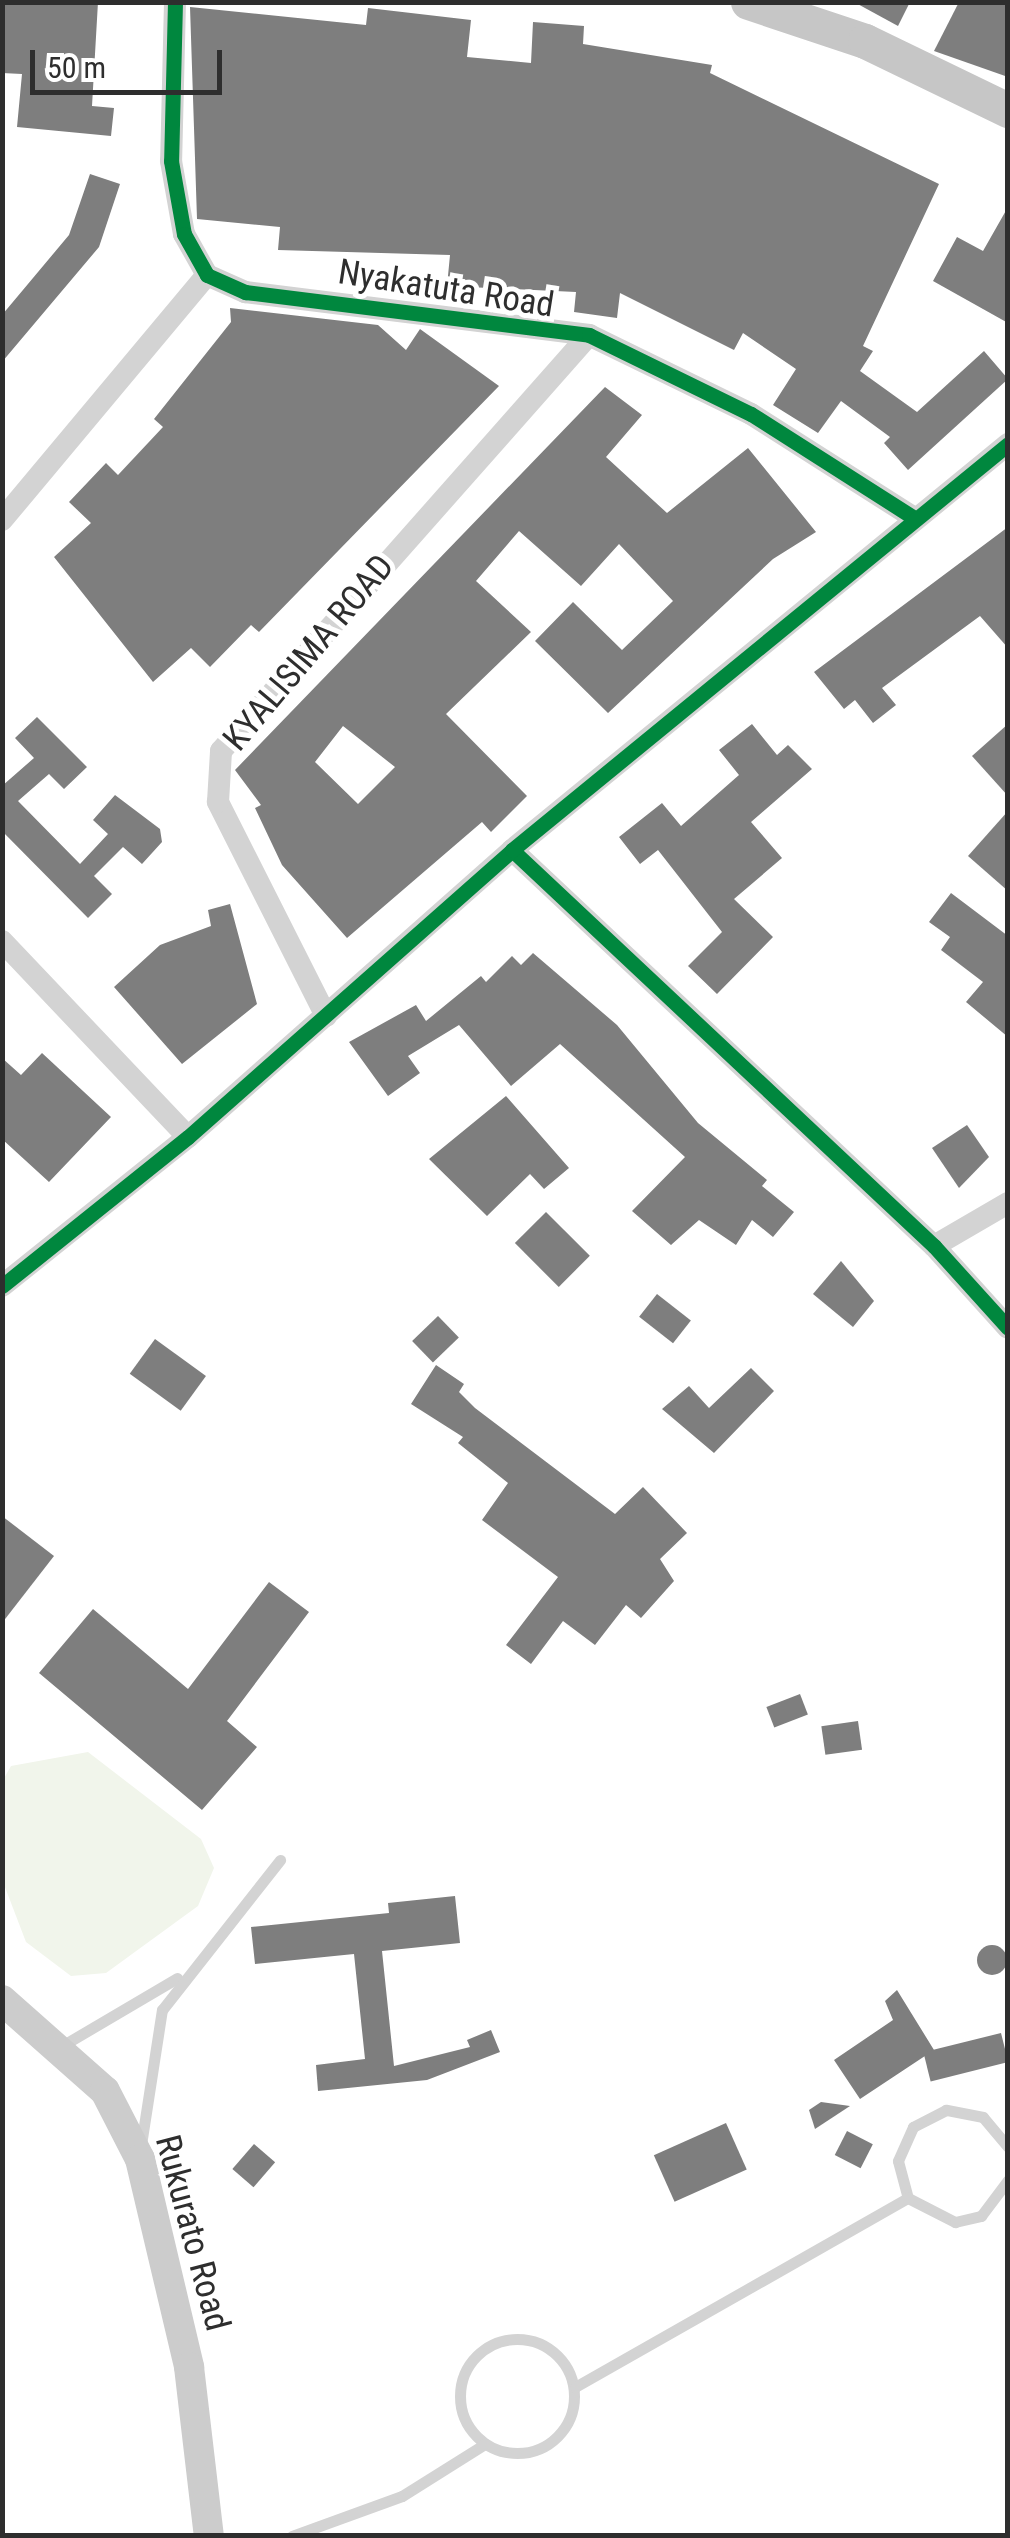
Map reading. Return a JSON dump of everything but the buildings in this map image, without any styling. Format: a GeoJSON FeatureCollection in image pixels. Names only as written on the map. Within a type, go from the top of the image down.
{"type":"FeatureCollection","features":[{"type":"Feature","properties":{"kind":"main road"},"geometry":{"type":"LineString","coordinates":[[748,2],[864,41],[1008,110]]}},
{"type":"Feature","properties":{"kind":"street"},"geometry":{"type":"LineString","coordinates":[[2,520],[207,275],[184,234],[170,161],[175,2]]}},
{"type":"Feature","properties":{"kind":"street","name":"Nyakatuta Road"},"geometry":{"type":"LineString","coordinates":[[207,275],[245,292],[590,335],[751,414],[911,516]]}},
{"type":"Feature","properties":{"kind":"street","name":"KYALISIMA ROAD"},"geometry":{"type":"LineString","coordinates":[[326,1016],[218,802],[221,752],[590,335]]}},
{"type":"Feature","properties":{"kind":"street"},"geometry":{"type":"LineString","coordinates":[[2,1286],[188,1137],[512,850],[911,516],[1008,444]]}},
{"type":"Feature","properties":{"kind":"street"},"geometry":{"type":"LineString","coordinates":[[512,850],[934,1246],[1008,1328]]}},
{"type":"Feature","properties":{"kind":"street"},"geometry":{"type":"LineString","coordinates":[[2,941],[188,1137]]}},
{"type":"Feature","properties":{"kind":"street"},"geometry":{"type":"LineString","coordinates":[[934,1246],[1008,1203]]}},
{"type":"Feature","properties":{"kind":"street","name":"Rukurato Road"},"geometry":{"type":"LineString","coordinates":[[2,2000],[104,2091],[140,2159],[190,2367],[209,2536]]}},
{"type":"Feature","properties":{"kind":"lane"},"geometry":{"type":"LineString","coordinates":[[140,2159],[151,2046],[180,1976],[280,1860]]}},
{"type":"Feature","properties":{"kind":"lane"},"geometry":{"type":"LineString","coordinates":[[57,2048],[180,1976]]}},
{"type":"Feature","properties":{"kind":"lane"},"geometry":{"type":"LineString","coordinates":[[1008,2147],[983,2118],[946,2110],[913,2127],[898,2161],[908,2198],[955,2222],[981,2216],[1008,2180]]}},
{"type":"Feature","properties":{"kind":"lane"},"geometry":{"type":"LineString","coordinates":[[574,2386],[908,2198]]}},
{"type":"Feature","properties":{"kind":"lane"},"geometry":{"type":"LineString","coordinates":[[292,2536],[402,2496],[484,2444],[528,2454],[549,2445],[570,2420],[574,2386],[537,2342],[497,2342],[476,2355],[459,2402],[484,2444]]}},
{"type":"Feature","properties":{"kind":"shaded area"},"geometry":{"type":"Polygon","coordinates":[[[88,1752],[201,1839],[214,1868],[198,1906],[106,1973],[71,1976],[26,1942],[3,1882],[3,1780],[11,1766],[88,1752]]]}},
{"type":"Feature","properties":{"kind":"cycle path"},"geometry":{"type":"LineString","coordinates":[[175,2],[171,161],[184,234],[207,275],[245,292],[589,335],[751,414],[911,516]]}},
{"type":"Feature","properties":{"kind":"cycle path"},"geometry":{"type":"LineString","coordinates":[[2,1286],[188,1137],[512,850],[1008,444]]}},
{"type":"Feature","properties":{"kind":"cycle path"},"geometry":{"type":"LineString","coordinates":[[512,850],[934,1246],[1008,1328]]}}]}
